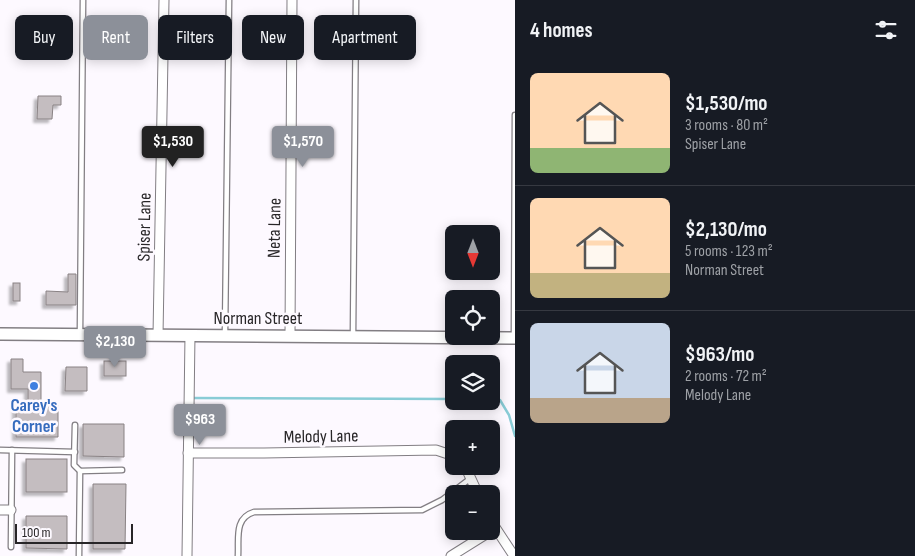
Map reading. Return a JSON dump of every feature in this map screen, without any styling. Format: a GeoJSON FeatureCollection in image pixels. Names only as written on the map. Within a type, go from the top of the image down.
{"type":"FeatureCollection","features":[{"type":"Feature","properties":{"kind":"street","name":"Spiser Lane"},"geometry":{"type":"LineString","coordinates":[[158,335],[164,0]]}},
{"type":"Feature","properties":{"kind":"street","name":"Neta Lane"},"geometry":{"type":"LineString","coordinates":[[290,336],[292,0]]}},
{"type":"Feature","properties":{"kind":"street","name":"Norman Street"},"geometry":{"type":"LineString","coordinates":[[0,334],[514,338]]}},
{"type":"Feature","properties":{"kind":"street"},"geometry":{"type":"LineString","coordinates":[[187,556],[190,335]]}},
{"type":"Feature","properties":{"kind":"street","name":"Melody Lane"},"geometry":{"type":"LineString","coordinates":[[188,452],[264,453],[436,450],[445,453]]}},
{"type":"Feature","properties":{"kind":"street"},"geometry":{"type":"LineString","coordinates":[[469,475],[474,485]]}},
{"type":"Feature","properties":{"kind":"street"},"geometry":{"type":"LineString","coordinates":[[0,510],[11,510]]}},
{"type":"Feature","properties":{"kind":"street"},"geometry":{"type":"LineString","coordinates":[[500,538],[514,556]]}},
{"type":"Feature","properties":{"kind":"street"},"geometry":{"type":"LineString","coordinates":[[451,556],[474,540]]}},
{"type":"Feature","properties":{"kind":"lane"},"geometry":{"type":"LineString","coordinates":[[80,334],[84,0]]}},
{"type":"Feature","properties":{"kind":"lane"},"geometry":{"type":"LineString","coordinates":[[225,336],[229,0]]}},
{"type":"Feature","properties":{"kind":"lane"},"geometry":{"type":"LineString","coordinates":[[352,337],[356,0]]}},
{"type":"Feature","properties":{"kind":"lane"},"geometry":{"type":"LineString","coordinates":[[514,338],[515,115]]}},
{"type":"Feature","properties":{"kind":"lane"},"geometry":{"type":"LineString","coordinates":[[75,425],[74,465],[80,471],[79,556]]}},
{"type":"Feature","properties":{"kind":"lane"},"geometry":{"type":"LineString","coordinates":[[0,450],[74,452]]}},
{"type":"Feature","properties":{"kind":"lane"},"geometry":{"type":"LineString","coordinates":[[11,547],[12,450]]}},
{"type":"Feature","properties":{"kind":"lane"},"geometry":{"type":"LineString","coordinates":[[80,471],[122,470]]}},
{"type":"Feature","properties":{"kind":"lane"},"geometry":{"type":"LineString","coordinates":[[238,556],[239,522],[246,514],[254,512],[422,510],[442,500],[471,478]]}},
{"type":"Feature","properties":{"kind":"building"},"geometry":{"type":"Polygon","coordinates":[[[38,96],[61,96],[61,105],[53,105],[52,119],[37,119],[38,96]]]}},
{"type":"Feature","properties":{"kind":"building"},"geometry":{"type":"Polygon","coordinates":[[[68,274],[76,274],[76,305],[46,305],[46,291],[68,292],[68,274]]]}},
{"type":"Feature","properties":{"kind":"building"},"geometry":{"type":"Polygon","coordinates":[[[13,283],[20,283],[20,301],[13,301],[13,283]]]}},
{"type":"Feature","properties":{"kind":"building"},"geometry":{"type":"Polygon","coordinates":[[[11,359],[23,359],[23,372],[41,372],[41,405],[58,405],[58,437],[16,437],[16,405],[28,405],[28,389],[11,389],[11,359]]]}},
{"type":"Feature","properties":{"kind":"building"},"geometry":{"type":"Polygon","coordinates":[[[104,361],[126,361],[126,376],[104,376],[104,361]]]}},
{"type":"Feature","properties":{"kind":"building"},"geometry":{"type":"Polygon","coordinates":[[[66,367],[87,367],[87,391],[65,391],[66,367]]]}},
{"type":"Feature","properties":{"kind":"building"},"geometry":{"type":"Polygon","coordinates":[[[83,424],[124,424],[124,457],[83,456],[83,424]]]}},
{"type":"Feature","properties":{"kind":"building"},"geometry":{"type":"Polygon","coordinates":[[[26,459],[67,459],[67,492],[26,492],[26,459]]]}},
{"type":"Feature","properties":{"kind":"building"},"geometry":{"type":"Polygon","coordinates":[[[93,484],[126,484],[125,549],[93,549],[93,484]]]}},
{"type":"Feature","properties":{"kind":"building"},"geometry":{"type":"Polygon","coordinates":[[[26,516],[67,516],[67,549],[26,548],[26,516]]]}},
{"type":"Feature","properties":{"kind":"waterway"},"geometry":{"type":"LineString","coordinates":[[191,398],[445,399]]}},
{"type":"Feature","properties":{"kind":"waterway"},"geometry":{"type":"LineString","coordinates":[[500,400],[509,415],[515,436]]}},
{"type":"Feature","properties":{"kind":"place","name":"Carey's Corner"},"geometry":{"type":"Point","coordinates":[34,386]}}]}
